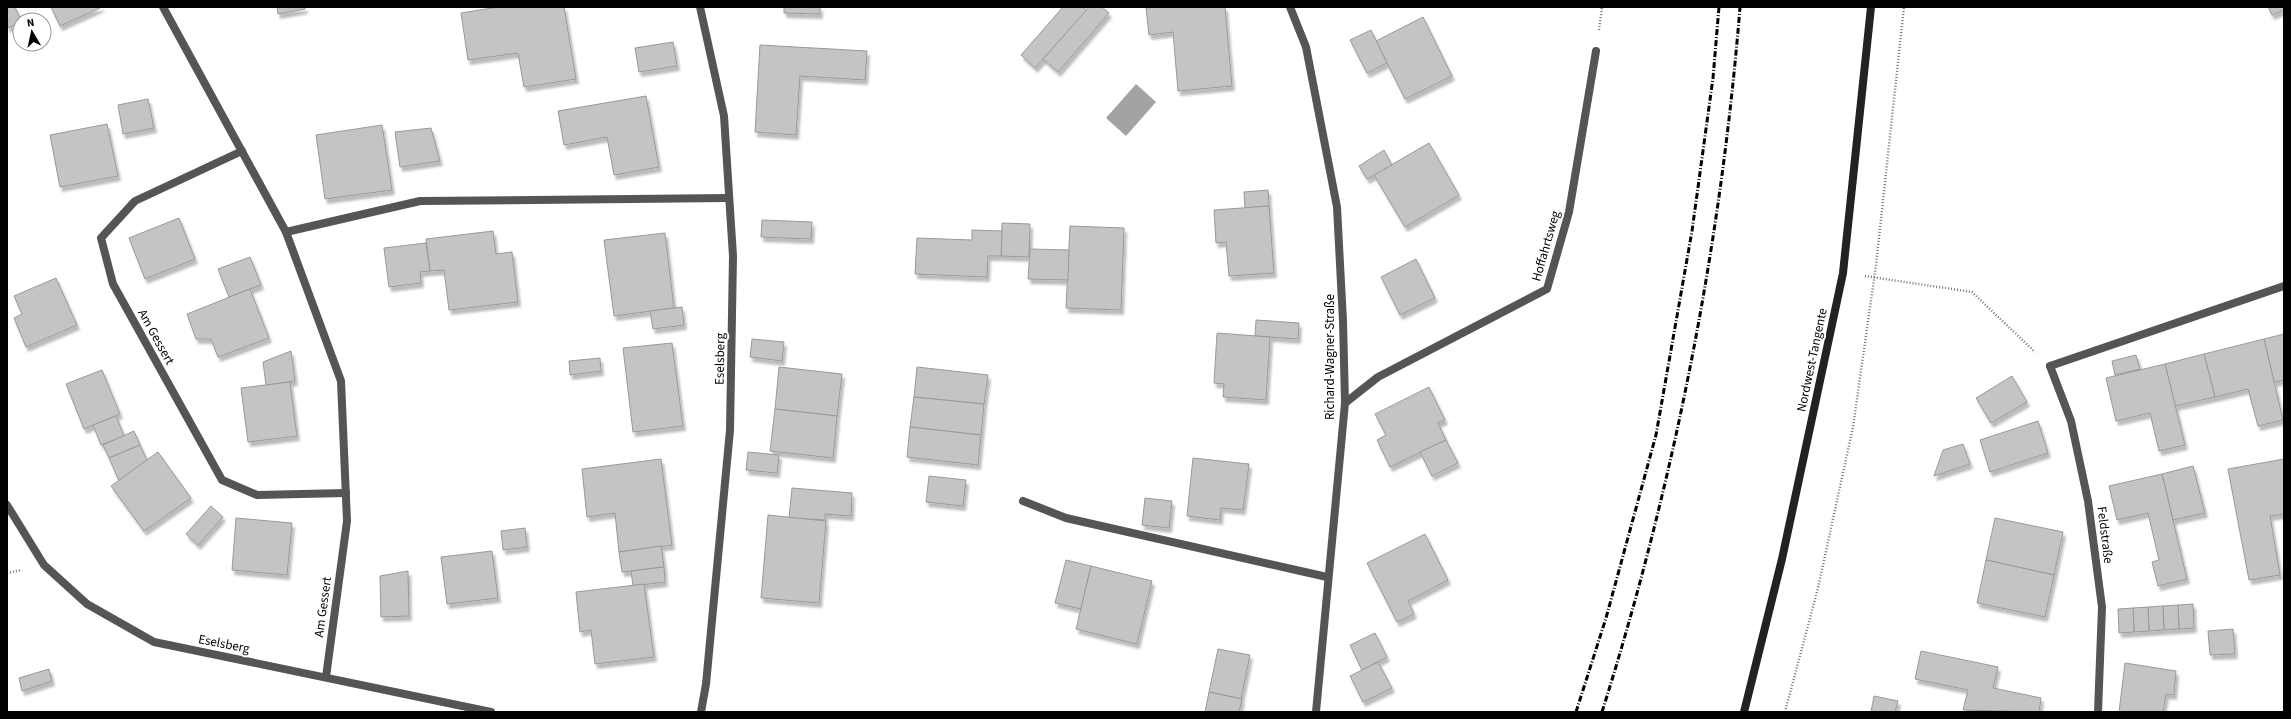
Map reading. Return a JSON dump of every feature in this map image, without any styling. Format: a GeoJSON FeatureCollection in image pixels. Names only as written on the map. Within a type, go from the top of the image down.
{"type":"FeatureCollection","features":[{"type":"Feature","properties":{"kind":"main road","name":"Nordwest-Tangente"},"geometry":{"type":"LineString","coordinates":[[1744,712],[1782,559],[1843,273],[1871,7]]}},
{"type":"Feature","properties":{"kind":"street","name":"Am Gessert"},"geometry":{"type":"LineString","coordinates":[[163,7],[286,232],[341,381],[347,521],[326,677]]}},
{"type":"Feature","properties":{"kind":"street","name":"Eselsberg"},"geometry":{"type":"LineString","coordinates":[[700,7],[724,116],[733,256],[730,430],[706,684],[701,712]]}},
{"type":"Feature","properties":{"kind":"street","name":"Richard-Wagner-Straße"},"geometry":{"type":"LineString","coordinates":[[1290,7],[1306,47],[1337,207],[1343,321],[1345,403],[1327,577],[1316,712]]}},
{"type":"Feature","properties":{"kind":"street","name":"Hoffahrtsweg"},"geometry":{"type":"LineString","coordinates":[[1345,403],[1378,377],[1547,289],[1569,212],[1596,51]]}},
{"type":"Feature","properties":{"kind":"street","name":"Am Gessert"},"geometry":{"type":"LineString","coordinates":[[242,151],[135,201],[101,238],[113,284],[222,480],[258,495],[346,493]]}},
{"type":"Feature","properties":{"kind":"street"},"geometry":{"type":"LineString","coordinates":[[286,232],[420,201],[729,198]]}},
{"type":"Feature","properties":{"kind":"street"},"geometry":{"type":"LineString","coordinates":[[2050,366],[2284,286]]}},
{"type":"Feature","properties":{"kind":"street","name":"Feldstraße"},"geometry":{"type":"LineString","coordinates":[[2050,366],[2071,421],[2088,502],[2102,608],[2098,712]]}},
{"type":"Feature","properties":{"kind":"street"},"geometry":{"type":"LineString","coordinates":[[1023,501],[1066,518],[1327,577]]}},
{"type":"Feature","properties":{"kind":"street","name":"Eselsberg"},"geometry":{"type":"LineString","coordinates":[[7,505],[44,565],[87,604],[154,642],[491,712]]}},
{"type":"Feature","properties":{"kind":"path"},"geometry":{"type":"LineString","coordinates":[[1785,712],[1818,588],[1853,427],[1874,278],[1904,7]]}},
{"type":"Feature","properties":{"kind":"path"},"geometry":{"type":"LineString","coordinates":[[1843,273],[1972,292],[2050,366]]}},
{"type":"Feature","properties":{"kind":"shaded area"},"geometry":{"type":"Polygon","coordinates":[[[1136,84],[1156,102],[1126,136],[1106,118],[1136,84]]]}},
{"type":"Feature","properties":{"kind":"building"},"geometry":{"type":"Polygon","coordinates":[[[7,7],[15,7],[17,12],[12,12],[12,26],[7,28],[7,7]]]}},
{"type":"Feature","properties":{"kind":"building"},"geometry":{"type":"Polygon","coordinates":[[[51,7],[102,7],[60,26],[51,7]]]}},
{"type":"Feature","properties":{"kind":"building"},"geometry":{"type":"Polygon","coordinates":[[[277,7],[305,7],[305,9],[278,14],[277,7]]]}},
{"type":"Feature","properties":{"kind":"building"},"geometry":{"type":"Polygon","coordinates":[[[498,7],[564,7],[576,79],[524,87],[518,53],[468,60],[461,13],[498,7]]]}},
{"type":"Feature","properties":{"kind":"building"},"geometry":{"type":"Polygon","coordinates":[[[784,7],[820,7],[820,14],[784,13],[784,7]]]}},
{"type":"Feature","properties":{"kind":"building"},"geometry":{"type":"Polygon","coordinates":[[[1063,7],[1083,7],[1087,10],[1035,68],[1021,55],[1063,7]]]}},
{"type":"Feature","properties":{"kind":"building"},"geometry":{"type":"Polygon","coordinates":[[[1089,7],[1102,7],[1109,13],[1058,72],[1043,59],[1089,7]]]}},
{"type":"Feature","properties":{"kind":"building"},"geometry":{"type":"Polygon","coordinates":[[[1225,7],[1232,86],[1178,91],[1173,32],[1149,35],[1146,8],[1225,7]]]}},
{"type":"Feature","properties":{"kind":"building"},"geometry":{"type":"Polygon","coordinates":[[[2268,7],[2284,7],[2284,10],[2272,15],[2268,7]]]}},
{"type":"Feature","properties":{"kind":"building"},"geometry":{"type":"Polygon","coordinates":[[[1423,17],[1452,76],[1405,99],[1376,41],[1423,17]]]}},
{"type":"Feature","properties":{"kind":"building"},"geometry":{"type":"Polygon","coordinates":[[[1371,30],[1387,63],[1367,73],[1350,40],[1371,30]]]}},
{"type":"Feature","properties":{"kind":"building"},"geometry":{"type":"Polygon","coordinates":[[[673,42],[677,66],[639,72],[635,48],[673,42]]]}},
{"type":"Feature","properties":{"kind":"building"},"geometry":{"type":"Polygon","coordinates":[[[760,45],[867,51],[865,80],[800,76],[796,135],[755,132],[760,45]]]}},
{"type":"Feature","properties":{"kind":"building"},"geometry":{"type":"Polygon","coordinates":[[[646,96],[659,167],[614,175],[607,137],[564,145],[558,111],[646,96]]]}},
{"type":"Feature","properties":{"kind":"building"},"geometry":{"type":"Polygon","coordinates":[[[148,99],[154,128],[123,134],[118,105],[148,99]]]}},
{"type":"Feature","properties":{"kind":"building"},"geometry":{"type":"Polygon","coordinates":[[[107,124],[118,176],[60,187],[50,135],[107,124]]]}},
{"type":"Feature","properties":{"kind":"building"},"geometry":{"type":"Polygon","coordinates":[[[382,125],[392,190],[325,199],[316,135],[382,125]]]}},
{"type":"Feature","properties":{"kind":"building"},"geometry":{"type":"Polygon","coordinates":[[[431,128],[440,161],[400,167],[395,132],[431,128]]]}},
{"type":"Feature","properties":{"kind":"building"},"geometry":{"type":"Polygon","coordinates":[[[1429,143],[1459,195],[1405,227],[1374,175],[1429,143]]]}},
{"type":"Feature","properties":{"kind":"building"},"geometry":{"type":"Polygon","coordinates":[[[1384,150],[1392,165],[1367,179],[1359,166],[1384,150]]]}},
{"type":"Feature","properties":{"kind":"building"},"geometry":{"type":"Polygon","coordinates":[[[1268,190],[1269,206],[1245,208],[1244,192],[1268,190]]]}},
{"type":"Feature","properties":{"kind":"building"},"geometry":{"type":"Polygon","coordinates":[[[1269,206],[1274,273],[1229,276],[1226,242],[1216,243],[1214,210],[1269,206]]]}},
{"type":"Feature","properties":{"kind":"building"},"geometry":{"type":"Polygon","coordinates":[[[179,218],[195,259],[145,279],[129,238],[179,218]]]}},
{"type":"Feature","properties":{"kind":"building"},"geometry":{"type":"Polygon","coordinates":[[[762,220],[812,222],[811,239],[761,237],[762,220]]]}},
{"type":"Feature","properties":{"kind":"building"},"geometry":{"type":"Polygon","coordinates":[[[1002,223],[1030,224],[1029,257],[1001,256],[1002,223]]]}},
{"type":"Feature","properties":{"kind":"building"},"geometry":{"type":"Polygon","coordinates":[[[1070,226],[1124,228],[1121,310],[1066,308],[1070,226]]]}},
{"type":"Feature","properties":{"kind":"building"},"geometry":{"type":"Polygon","coordinates":[[[972,230],[1002,231],[1001,256],[988,256],[987,277],[915,274],[917,238],[972,240],[972,230]]]}},
{"type":"Feature","properties":{"kind":"building"},"geometry":{"type":"Polygon","coordinates":[[[493,231],[496,254],[512,252],[518,302],[449,310],[444,270],[430,271],[426,239],[493,231]]]}},
{"type":"Feature","properties":{"kind":"building"},"geometry":{"type":"Polygon","coordinates":[[[665,233],[674,308],[614,316],[604,240],[665,233]]]}},
{"type":"Feature","properties":{"kind":"building"},"geometry":{"type":"Polygon","coordinates":[[[426,243],[430,271],[420,272],[421,283],[389,287],[384,248],[426,243]]]}},
{"type":"Feature","properties":{"kind":"building"},"geometry":{"type":"Polygon","coordinates":[[[1030,249],[1069,250],[1068,280],[1028,279],[1030,249]]]}},
{"type":"Feature","properties":{"kind":"building"},"geometry":{"type":"Polygon","coordinates":[[[250,257],[261,285],[229,297],[218,269],[250,257]]]}},
{"type":"Feature","properties":{"kind":"building"},"geometry":{"type":"Polygon","coordinates":[[[1416,259],[1435,298],[1400,315],[1381,277],[1416,259]]]}},
{"type":"Feature","properties":{"kind":"building"},"geometry":{"type":"Polygon","coordinates":[[[56,278],[77,325],[26,347],[14,318],[22,314],[14,296],[56,278]]]}},
{"type":"Feature","properties":{"kind":"building"},"geometry":{"type":"Polygon","coordinates":[[[250,289],[269,338],[218,357],[211,339],[196,339],[187,314],[250,289]]]}},
{"type":"Feature","properties":{"kind":"building"},"geometry":{"type":"Polygon","coordinates":[[[682,307],[684,325],[653,329],[650,311],[682,307]]]}},
{"type":"Feature","properties":{"kind":"building"},"geometry":{"type":"Polygon","coordinates":[[[1256,320],[1299,323],[1298,339],[1255,336],[1256,320]]]}},
{"type":"Feature","properties":{"kind":"building"},"geometry":{"type":"Polygon","coordinates":[[[1217,333],[1270,337],[1266,400],[1223,397],[1224,384],[1214,383],[1217,333]]]}},
{"type":"Feature","properties":{"kind":"building"},"geometry":{"type":"Polygon","coordinates":[[[2284,334],[2284,380],[2274,382],[2264,339],[2284,334]]]}},
{"type":"Feature","properties":{"kind":"building"},"geometry":{"type":"Polygon","coordinates":[[[752,339],[784,342],[782,361],[750,357],[752,339]]]}},
{"type":"Feature","properties":{"kind":"building"},"geometry":{"type":"Polygon","coordinates":[[[2264,339],[2283,420],[2258,426],[2248,389],[2215,397],[2204,354],[2264,339]]]}},
{"type":"Feature","properties":{"kind":"building"},"geometry":{"type":"Polygon","coordinates":[[[672,343],[683,426],[633,432],[623,348],[672,343]]]}},
{"type":"Feature","properties":{"kind":"building"},"geometry":{"type":"Polygon","coordinates":[[[291,351],[295,381],[266,385],[263,362],[291,351]]]}},
{"type":"Feature","properties":{"kind":"building"},"geometry":{"type":"Polygon","coordinates":[[[2204,354],[2215,397],[2175,406],[2165,364],[2204,354]]]}},
{"type":"Feature","properties":{"kind":"building"},"geometry":{"type":"Polygon","coordinates":[[[2136,355],[2140,369],[2115,375],[2112,361],[2136,355]]]}},
{"type":"Feature","properties":{"kind":"building"},"geometry":{"type":"Polygon","coordinates":[[[600,358],[601,371],[570,375],[569,361],[600,358]]]}},
{"type":"Feature","properties":{"kind":"building"},"geometry":{"type":"Polygon","coordinates":[[[2165,364],[2185,445],[2159,451],[2150,413],[2116,421],[2106,378],[2165,364]]]}},
{"type":"Feature","properties":{"kind":"building"},"geometry":{"type":"Polygon","coordinates":[[[779,367],[842,374],[837,416],[775,409],[779,367]]]}},
{"type":"Feature","properties":{"kind":"building"},"geometry":{"type":"Polygon","coordinates":[[[917,367],[988,375],[984,404],[914,397],[917,367]]]}},
{"type":"Feature","properties":{"kind":"building"},"geometry":{"type":"Polygon","coordinates":[[[102,370],[120,414],[84,429],[66,384],[102,370]]]}},
{"type":"Feature","properties":{"kind":"building"},"geometry":{"type":"Polygon","coordinates":[[[2012,376],[2027,402],[1991,423],[1976,398],[2012,376]]]}},
{"type":"Feature","properties":{"kind":"building"},"geometry":{"type":"Polygon","coordinates":[[[290,382],[297,436],[248,442],[241,388],[290,382]]]}},
{"type":"Feature","properties":{"kind":"building"},"geometry":{"type":"Polygon","coordinates":[[[1429,387],[1445,420],[1438,423],[1446,440],[1390,467],[1377,440],[1386,435],[1375,414],[1429,387]]]}},
{"type":"Feature","properties":{"kind":"building"},"geometry":{"type":"Polygon","coordinates":[[[914,397],[984,404],[981,435],[910,427],[914,397]]]}},
{"type":"Feature","properties":{"kind":"building"},"geometry":{"type":"Polygon","coordinates":[[[775,409],[837,416],[833,458],[770,451],[775,409]]]}},
{"type":"Feature","properties":{"kind":"building"},"geometry":{"type":"Polygon","coordinates":[[[116,416],[124,436],[101,445],[93,425],[116,416]]]}},
{"type":"Feature","properties":{"kind":"building"},"geometry":{"type":"Polygon","coordinates":[[[2038,421],[2048,453],[1990,472],[1980,440],[2038,421]]]}},
{"type":"Feature","properties":{"kind":"building"},"geometry":{"type":"Polygon","coordinates":[[[910,427],[981,435],[978,465],[907,457],[910,427]]]}},
{"type":"Feature","properties":{"kind":"building"},"geometry":{"type":"Polygon","coordinates":[[[134,431],[140,445],[109,458],[103,445],[134,431]]]}},
{"type":"Feature","properties":{"kind":"building"},"geometry":{"type":"Polygon","coordinates":[[[1446,440],[1458,463],[1432,476],[1420,452],[1446,440]]]}},
{"type":"Feature","properties":{"kind":"building"},"geometry":{"type":"Polygon","coordinates":[[[1963,444],[1970,464],[1934,476],[1943,450],[1963,444]]]}},
{"type":"Feature","properties":{"kind":"building"},"geometry":{"type":"Polygon","coordinates":[[[140,445],[147,460],[119,481],[109,458],[140,445]]]}},
{"type":"Feature","properties":{"kind":"building"},"geometry":{"type":"Polygon","coordinates":[[[158,452],[191,498],[144,531],[111,486],[158,452]]]}},
{"type":"Feature","properties":{"kind":"building"},"geometry":{"type":"Polygon","coordinates":[[[748,452],[779,455],[777,473],[746,470],[748,452]]]}},
{"type":"Feature","properties":{"kind":"building"},"geometry":{"type":"Polygon","coordinates":[[[1193,458],[1249,464],[1243,510],[1221,508],[1220,520],[1187,516],[1193,458]]]}},
{"type":"Feature","properties":{"kind":"building"},"geometry":{"type":"Polygon","coordinates":[[[661,459],[672,545],[619,552],[615,513],[587,517],[582,469],[661,459]]]}},
{"type":"Feature","properties":{"kind":"building"},"geometry":{"type":"Polygon","coordinates":[[[2284,459],[2284,514],[2270,516],[2280,575],[2249,580],[2228,469],[2284,459]]]}},
{"type":"Feature","properties":{"kind":"building"},"geometry":{"type":"Polygon","coordinates":[[[2193,466],[2205,513],[2173,520],[2162,474],[2193,466]]]}},
{"type":"Feature","properties":{"kind":"building"},"geometry":{"type":"Polygon","coordinates":[[[2162,474],[2187,579],[2158,586],[2152,562],[2159,560],[2148,513],[2117,520],[2109,486],[2162,474]]]}},
{"type":"Feature","properties":{"kind":"building"},"geometry":{"type":"Polygon","coordinates":[[[929,476],[966,480],[963,506],[926,502],[929,476]]]}},
{"type":"Feature","properties":{"kind":"building"},"geometry":{"type":"Polygon","coordinates":[[[792,488],[852,493],[851,516],[825,514],[825,520],[789,518],[792,488]]]}},
{"type":"Feature","properties":{"kind":"building"},"geometry":{"type":"Polygon","coordinates":[[[1145,498],[1172,501],[1169,528],[1142,525],[1145,498]]]}},
{"type":"Feature","properties":{"kind":"building"},"geometry":{"type":"Polygon","coordinates":[[[211,506],[223,517],[198,545],[186,534],[211,506]]]}},
{"type":"Feature","properties":{"kind":"building"},"geometry":{"type":"Polygon","coordinates":[[[768,515],[826,521],[819,603],[761,598],[768,515]]]}},
{"type":"Feature","properties":{"kind":"building"},"geometry":{"type":"Polygon","coordinates":[[[236,518],[292,523],[287,575],[232,570],[236,518]]]}},
{"type":"Feature","properties":{"kind":"building"},"geometry":{"type":"Polygon","coordinates":[[[1995,518],[2063,532],[2054,575],[1986,560],[1995,518]]]}},
{"type":"Feature","properties":{"kind":"building"},"geometry":{"type":"Polygon","coordinates":[[[525,528],[527,547],[503,550],[501,531],[525,528]]]}},
{"type":"Feature","properties":{"kind":"building"},"geometry":{"type":"Polygon","coordinates":[[[1425,534],[1448,580],[1408,601],[1414,614],[1397,622],[1367,563],[1425,534]]]}},
{"type":"Feature","properties":{"kind":"building"},"geometry":{"type":"Polygon","coordinates":[[[661,546],[664,567],[622,572],[619,552],[661,546]]]}},
{"type":"Feature","properties":{"kind":"building"},"geometry":{"type":"Polygon","coordinates":[[[492,551],[498,598],[447,604],[441,557],[492,551]]]}},
{"type":"Feature","properties":{"kind":"building"},"geometry":{"type":"Polygon","coordinates":[[[1066,560],[1091,566],[1081,609],[1055,603],[1066,560]]]}},
{"type":"Feature","properties":{"kind":"building"},"geometry":{"type":"Polygon","coordinates":[[[1986,560],[2054,575],[2045,617],[1977,603],[1986,560]]]}},
{"type":"Feature","properties":{"kind":"building"},"geometry":{"type":"Polygon","coordinates":[[[1091,566],[1152,581],[1137,644],[1076,629],[1091,566]]]}},
{"type":"Feature","properties":{"kind":"building"},"geometry":{"type":"Polygon","coordinates":[[[664,567],[665,582],[633,586],[631,571],[664,567]]]}},
{"type":"Feature","properties":{"kind":"building"},"geometry":{"type":"Polygon","coordinates":[[[408,571],[409,616],[381,617],[380,576],[408,571]]]}},
{"type":"Feature","properties":{"kind":"building"},"geometry":{"type":"Polygon","coordinates":[[[644,584],[654,657],[595,664],[591,630],[580,632],[576,592],[644,584]]]}},
{"type":"Feature","properties":{"kind":"building"},"geometry":{"type":"Polygon","coordinates":[[[2193,604],[2194,628],[2179,629],[2178,605],[2193,604]]]}},
{"type":"Feature","properties":{"kind":"building"},"geometry":{"type":"Polygon","coordinates":[[[2178,605],[2179,629],[2164,630],[2163,606],[2178,605]]]}},
{"type":"Feature","properties":{"kind":"building"},"geometry":{"type":"Polygon","coordinates":[[[2163,606],[2164,630],[2149,631],[2148,607],[2163,606]]]}},
{"type":"Feature","properties":{"kind":"building"},"geometry":{"type":"Polygon","coordinates":[[[2148,607],[2149,631],[2134,632],[2133,608],[2148,607]]]}},
{"type":"Feature","properties":{"kind":"building"},"geometry":{"type":"Polygon","coordinates":[[[2133,608],[2134,632],[2119,633],[2118,609],[2133,608]]]}},
{"type":"Feature","properties":{"kind":"building"},"geometry":{"type":"Polygon","coordinates":[[[2233,629],[2235,654],[2210,655],[2208,631],[2233,629]]]}},
{"type":"Feature","properties":{"kind":"building"},"geometry":{"type":"Polygon","coordinates":[[[1375,633],[1387,657],[1362,670],[1350,645],[1375,633]]]}},
{"type":"Feature","properties":{"kind":"building"},"geometry":{"type":"Polygon","coordinates":[[[1218,649],[1250,655],[1241,699],[1209,692],[1218,649]]]}},
{"type":"Feature","properties":{"kind":"building"},"geometry":{"type":"Polygon","coordinates":[[[1921,651],[1998,667],[1993,688],[2041,698],[2039,712],[1963,710],[1968,690],[1915,679],[1921,651]]]}},
{"type":"Feature","properties":{"kind":"building"},"geometry":{"type":"Polygon","coordinates":[[[1378,662],[1392,688],[1363,702],[1350,676],[1378,662]]]}},
{"type":"Feature","properties":{"kind":"building"},"geometry":{"type":"Polygon","coordinates":[[[2125,663],[2176,671],[2174,695],[2166,694],[2163,712],[2119,712],[2125,663]]]}},
{"type":"Feature","properties":{"kind":"building"},"geometry":{"type":"Polygon","coordinates":[[[49,669],[52,681],[22,691],[19,678],[49,669]]]}},
{"type":"Feature","properties":{"kind":"building"},"geometry":{"type":"Polygon","coordinates":[[[1209,692],[1242,699],[1239,712],[1205,712],[1209,692]]]}},
{"type":"Feature","properties":{"kind":"building"},"geometry":{"type":"Polygon","coordinates":[[[1874,696],[1898,701],[1895,712],[1871,712],[1874,696]]]}},
{"type":"Feature","properties":{"kind":"railway"},"geometry":{"type":"LineString","coordinates":[[1576,712],[1606,618],[1656,435],[1692,231],[1713,78],[1719,7]]}},
{"type":"Feature","properties":{"kind":"railway"},"geometry":{"type":"LineString","coordinates":[[1602,712],[1628,626],[1651,539],[1691,363],[1721,186],[1732,96],[1740,7]]}}]}
